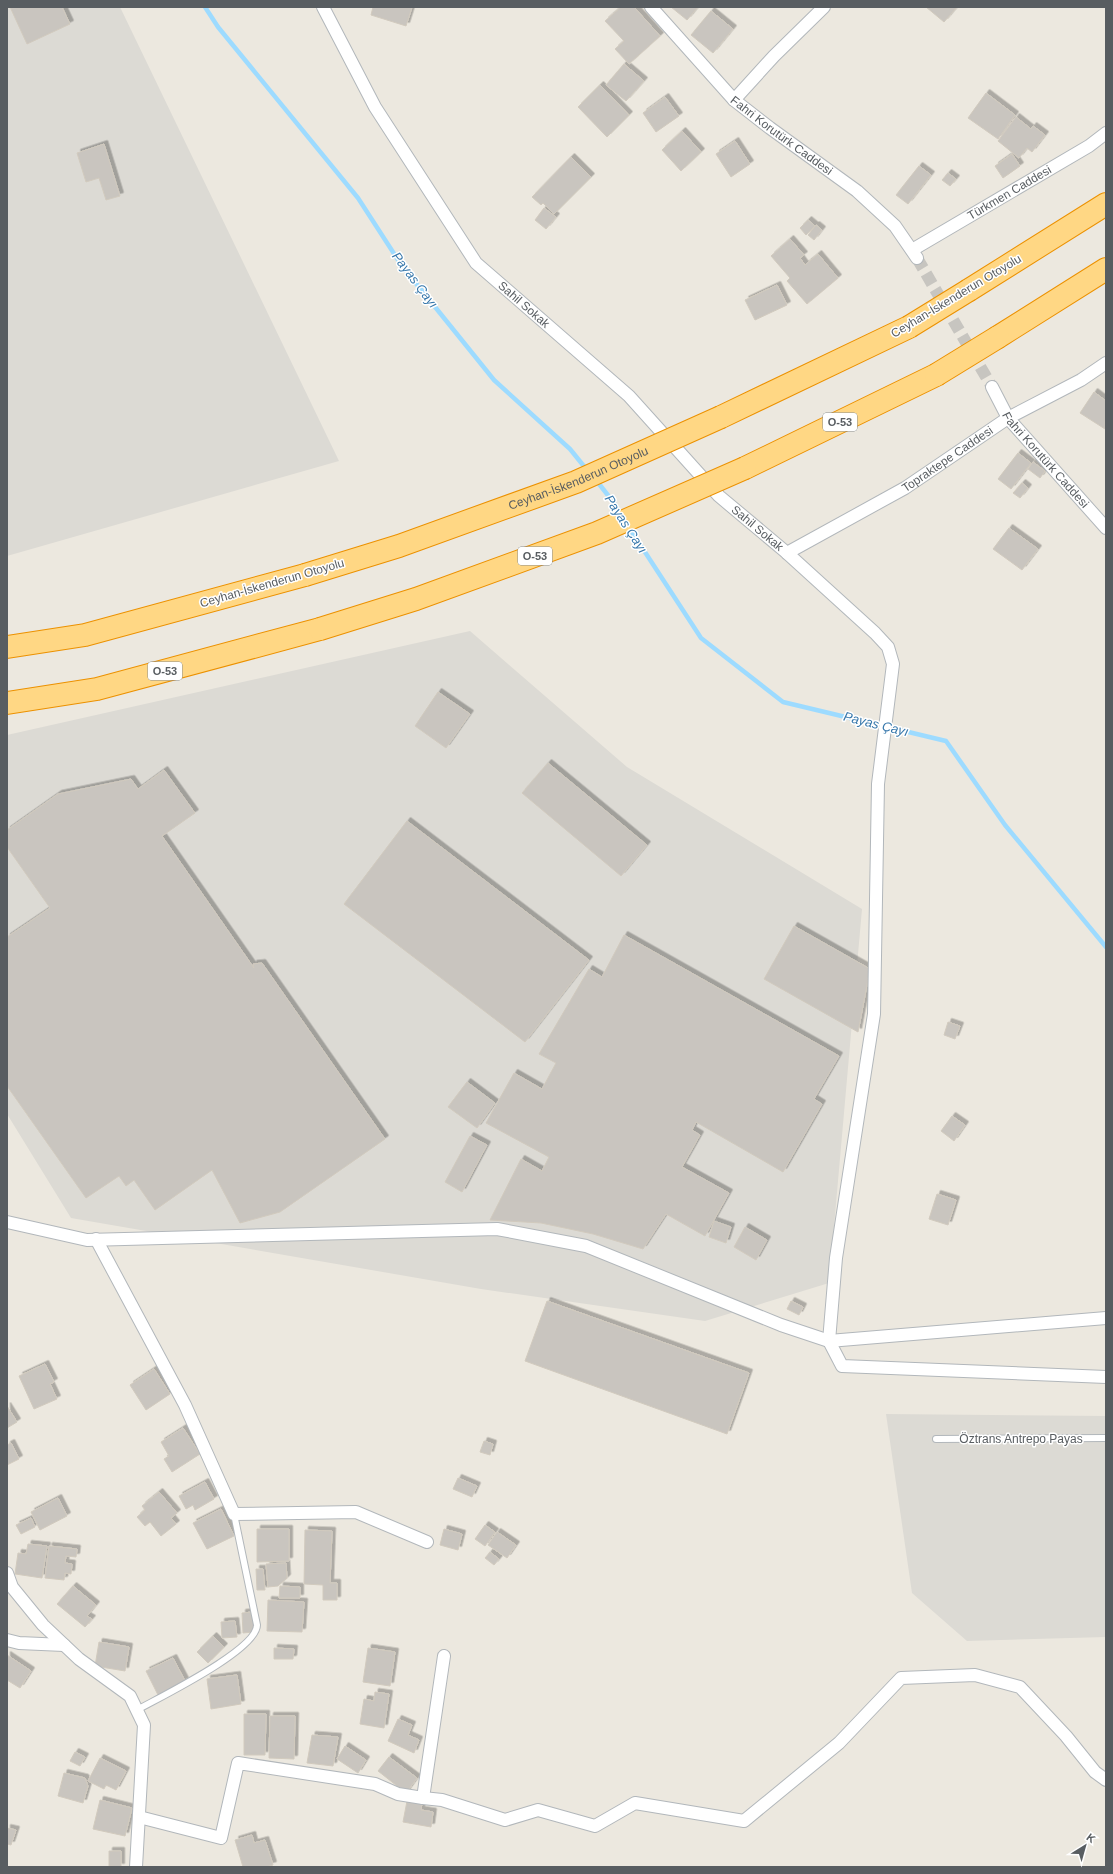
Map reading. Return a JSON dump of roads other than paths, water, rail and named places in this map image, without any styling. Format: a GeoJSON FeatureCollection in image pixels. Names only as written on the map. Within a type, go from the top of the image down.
{"type":"FeatureCollection","features":[{"type":"Feature","properties":{"kind":"highway","name":"Ceyhan-İskenderun Otoyolu"},"geometry":{"type":"LineString","coordinates":[[7,647],[85,635],[305,575],[399,546],[576,482],[721,417],[909,327],[1106,204]]}},
{"type":"Feature","properties":{"kind":"highway","name":"O-53"},"geometry":{"type":"LineString","coordinates":[[7,703],[97,689],[320,629],[416,599],[597,533],[745,468],[936,376],[1106,269]]}},
{"type":"Feature","properties":{"kind":"street","name":"Sahil Sokak"},"geometry":{"type":"LineString","coordinates":[[323,7],[375,107],[476,264],[629,396],[719,496],[787,553],[875,633],[888,647],[893,664],[888,692],[878,784],[874,1014],[836,1258],[829,1341]]}},
{"type":"Feature","properties":{"kind":"street","name":"Fahri Korutürk Caddesi"},"geometry":{"type":"LineString","coordinates":[[652,7],[734,100],[770,128],[858,191],[895,226],[915,254]]}},
{"type":"Feature","properties":{"kind":"street"},"geometry":{"type":"LineString","coordinates":[[734,100],[774,56],[824,7]]}},
{"type":"Feature","properties":{"kind":"street","name":"Türkmen Caddesi"},"geometry":{"type":"LineString","coordinates":[[915,254],[1106,134]]}},
{"type":"Feature","properties":{"kind":"street","name":"Topraktepe Caddesi"},"geometry":{"type":"LineString","coordinates":[[787,553],[905,488],[1008,418],[1081,380],[1106,363]]}},
{"type":"Feature","properties":{"kind":"street","name":"Fahri Korutürk Caddesi"},"geometry":{"type":"LineString","coordinates":[[992,387],[1008,418],[1106,528]]}},
{"type":"Feature","properties":{"kind":"street"},"geometry":{"type":"LineString","coordinates":[[7,1222],[87,1240],[498,1229],[586,1246],[781,1325],[829,1341],[1106,1318]]}},
{"type":"Feature","properties":{"kind":"street"},"geometry":{"type":"LineString","coordinates":[[96,1239],[185,1405],[234,1514],[356,1512],[426,1542]]}},
{"type":"Feature","properties":{"kind":"street"},"geometry":{"type":"LineString","coordinates":[[829,1341],[842,1366],[1106,1377]]}},
{"type":"Feature","properties":{"kind":"street"},"geometry":{"type":"LineString","coordinates":[[7,1573],[12,1587],[43,1625],[79,1659],[130,1696],[144,1726],[136,1867]]}},
{"type":"Feature","properties":{"kind":"street"},"geometry":{"type":"LineString","coordinates":[[7,1640],[19,1643],[64,1645]]}},
{"type":"Feature","properties":{"kind":"street"},"geometry":{"type":"LineString","coordinates":[[423,1798],[444,1656]]}},
{"type":"Feature","properties":{"kind":"street"},"geometry":{"type":"LineString","coordinates":[[139,1817],[222,1838],[238,1763],[376,1784],[398,1794],[442,1800],[505,1820],[538,1810],[595,1826],[635,1804],[744,1821],[839,1743],[901,1678],[976,1675],[1020,1687],[1066,1736],[1095,1772],[1106,1780]]}},
{"type":"Feature","properties":{"kind":"lane","name":"Öztrans Antrepo Payas"},"geometry":{"type":"LineString","coordinates":[[936,1439],[1106,1438]]}},
{"type":"Feature","properties":{"kind":"lane"},"geometry":{"type":"LineString","coordinates":[[136,1710],[212,1669],[245,1645],[256,1632],[258,1625],[234,1514]]}},
{"type":"Feature","properties":{"kind":"waterway","name":"Payas Çayı"},"geometry":{"type":"LineString","coordinates":[[205,7],[218,27],[358,198],[402,266],[494,380],[570,449],[587,470]]}},
{"type":"Feature","properties":{"kind":"waterway","name":"Payas Çayı"},"geometry":{"type":"LineString","coordinates":[[596,480],[622,516]]}},
{"type":"Feature","properties":{"kind":"waterway","name":"Payas Çayı"},"geometry":{"type":"LineString","coordinates":[[628,526],[701,638],[783,702],[946,741],[1005,825],[1106,947]]}},
{"type":"Feature","properties":{"kind":"tunnel"},"geometry":{"type":"LineString","coordinates":[[917,258],[992,387]]}}]}
